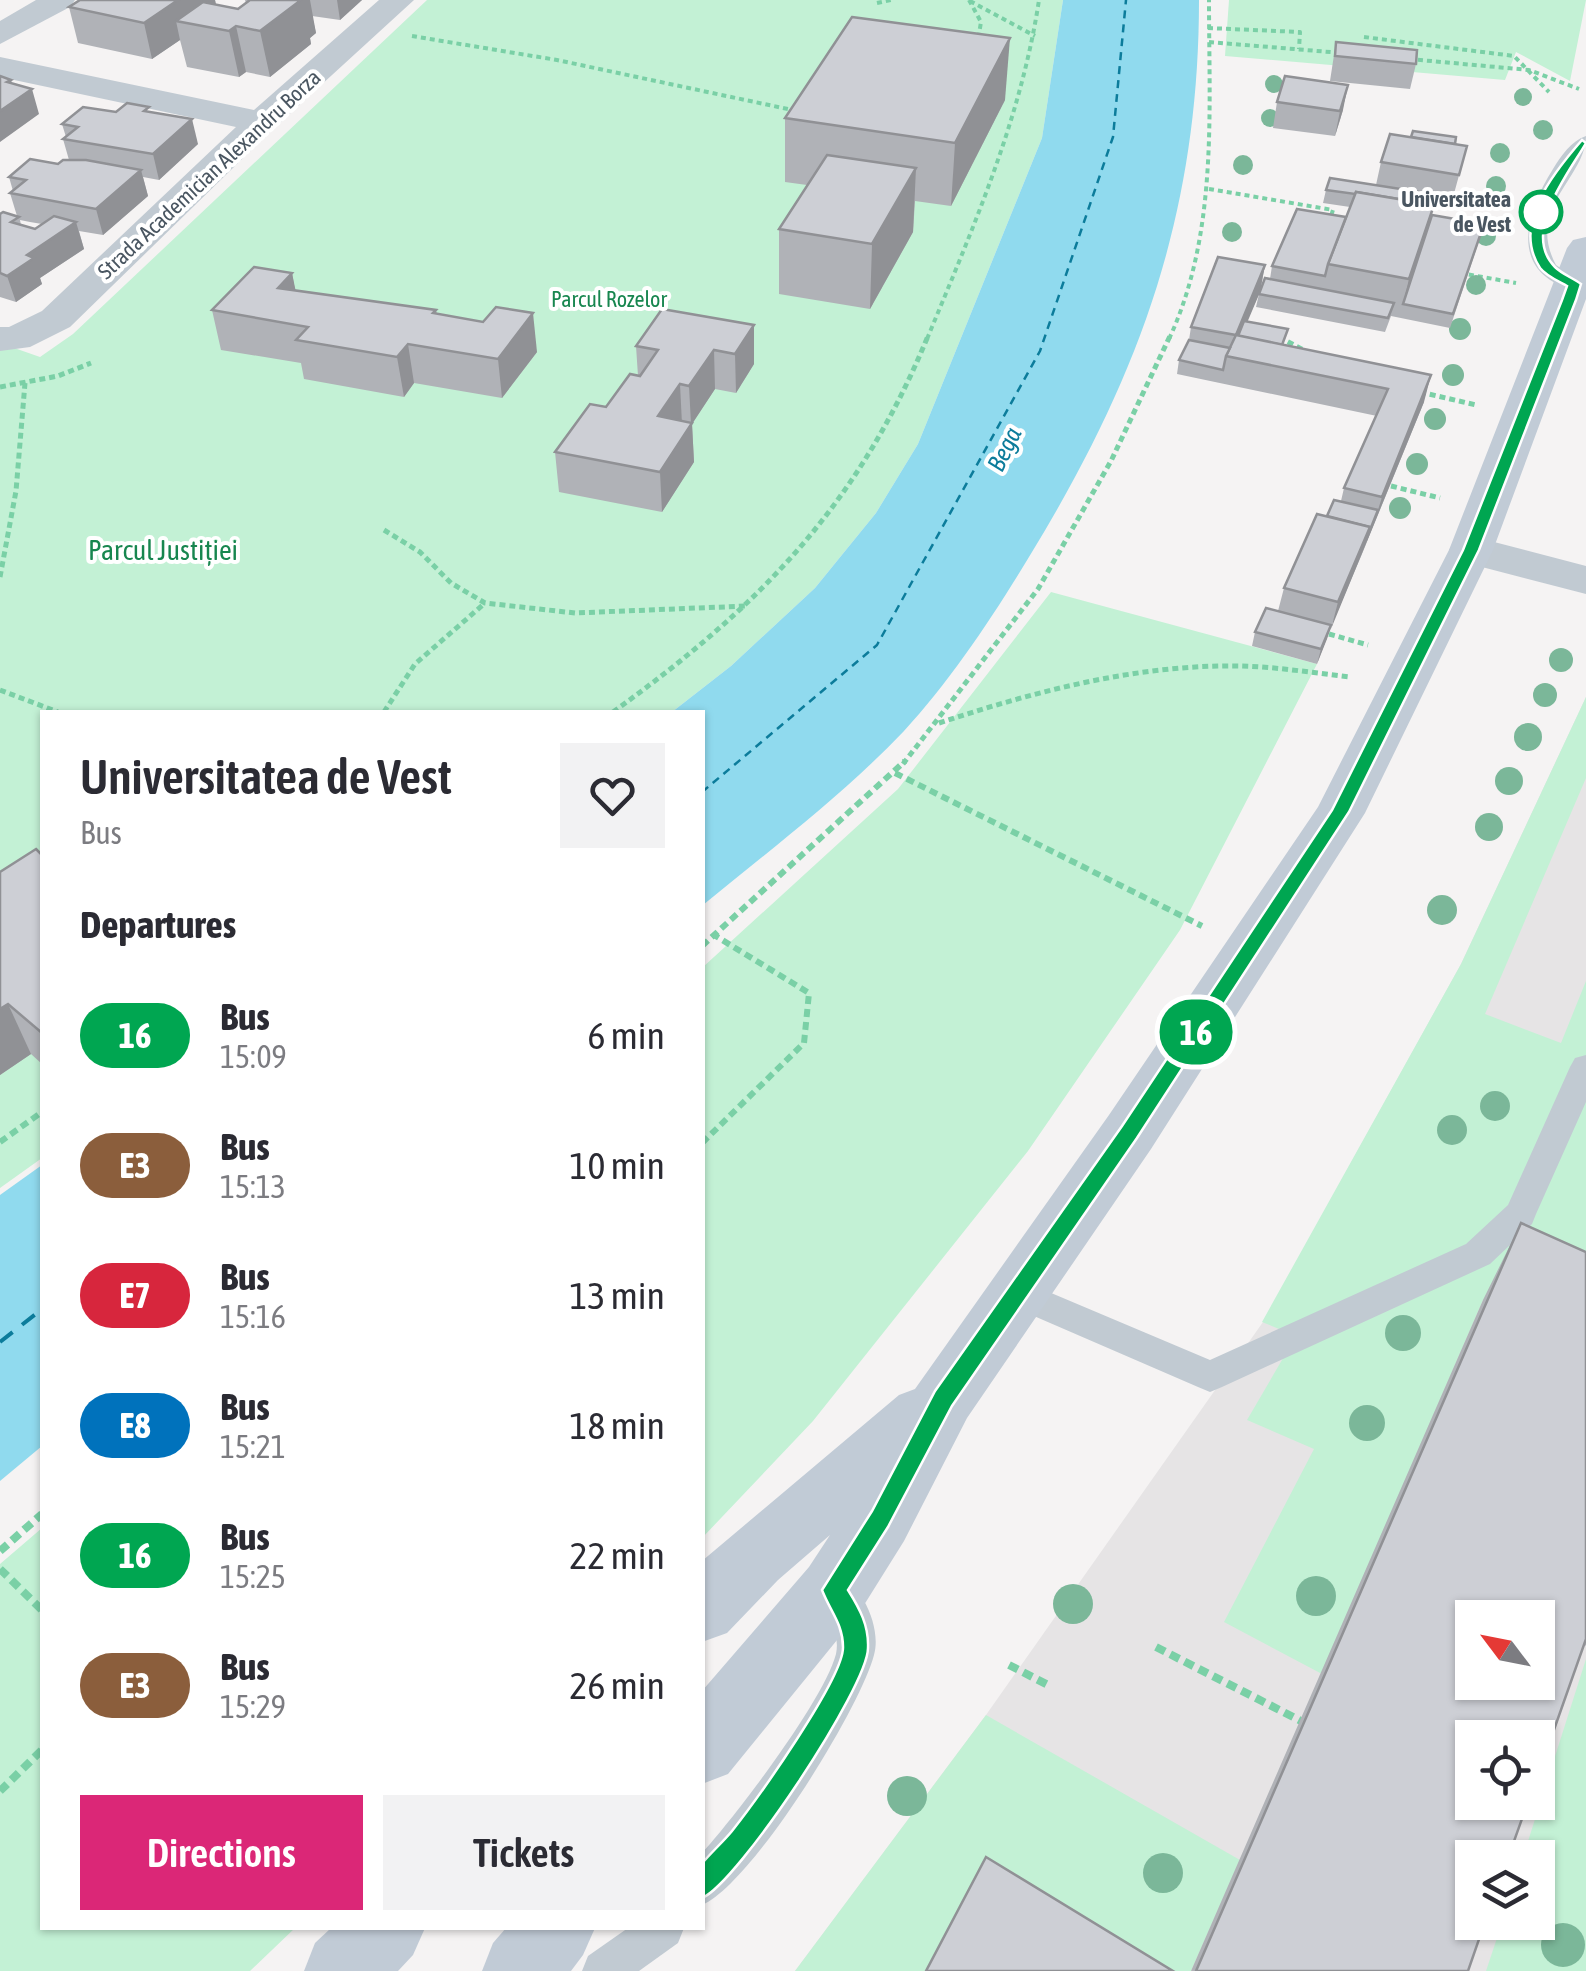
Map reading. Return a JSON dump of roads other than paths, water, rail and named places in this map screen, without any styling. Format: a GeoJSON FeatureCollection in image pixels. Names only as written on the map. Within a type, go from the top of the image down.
{"type":"FeatureCollection","features":[{"type":"Feature","properties":{"kind":"main road"},"geometry":{"type":"LineString","coordinates":[[705,1744],[834,1590],[880,1519],[944,1398],[1018,1294],[1340,812],[1471,550],[1580,266]]}},
{"type":"Feature","properties":{"kind":"main road"},"geometry":{"type":"LineString","coordinates":[[705,1606],[754,1557],[944,1398]]}},
{"type":"Feature","properties":{"kind":"main road"},"geometry":{"type":"LineString","coordinates":[[343,1971],[384,1930]]}},
{"type":"Feature","properties":{"kind":"main road"},"geometry":{"type":"LineString","coordinates":[[521,1971],[554,1930]]}},
{"type":"Feature","properties":{"kind":"street"},"geometry":{"type":"LineString","coordinates":[[0,34],[59,0]]}},
{"type":"Feature","properties":{"kind":"street","name":"Strada Academician Alexandru Borza"},"geometry":{"type":"LineString","coordinates":[[8,339],[56,320],[261,122],[398,0]]}},
{"type":"Feature","properties":{"kind":"street"},"geometry":{"type":"LineString","coordinates":[[0,67],[261,122]]}},
{"type":"Feature","properties":{"kind":"street"},"geometry":{"type":"LineString","coordinates":[[1471,550],[1586,580]]}},
{"type":"Feature","properties":{"kind":"lane"},"geometry":{"type":"LineString","coordinates":[[1580,266],[1547,268],[1539,248],[1538,222],[1556,177],[1586,142]]}},
{"type":"Feature","properties":{"kind":"lane"},"geometry":{"type":"LineString","coordinates":[[1018,1294],[1210,1376],[1478,1254],[1520,1214],[1586,1067]]}},
{"type":"Feature","properties":{"kind":"lane"},"geometry":{"type":"LineString","coordinates":[[705,1881],[744,1838],[835,1702],[856,1652],[852,1618],[834,1590]]}},
{"type":"Feature","properties":{"kind":"lane"},"geometry":{"type":"LineString","coordinates":[[603,1971],[660,1930]]}},
{"type":"Feature","properties":{"kind":"water","name":"Bega"},"geometry":{"type":"Polygon","coordinates":[[[1063,0],[1199,0],[1196,77],[1175,220],[1133,354],[1070,486],[1004,598],[939,690],[904,731],[806,821],[705,903],[705,710],[675,710],[731,666],[815,588],[876,513],[918,444],[1042,138],[1063,0]]]}},
{"type":"Feature","properties":{"kind":"water"},"geometry":{"type":"Polygon","coordinates":[[[40,1166],[40,1448],[0,1481],[0,1195],[40,1166]]]}},
{"type":"Feature","properties":{"kind":"place","name":"Universitatea de Vest"},"geometry":{"type":"Point","coordinates":[1541,212]}},
{"type":"Feature","properties":{"kind":"park label","name":"Parcul Rozelor"},"geometry":{"type":"Point","coordinates":[609,299]}},
{"type":"Feature","properties":{"kind":"park label","name":"Parcul Justiției"},"geometry":{"type":"Point","coordinates":[163,550]}}]}
